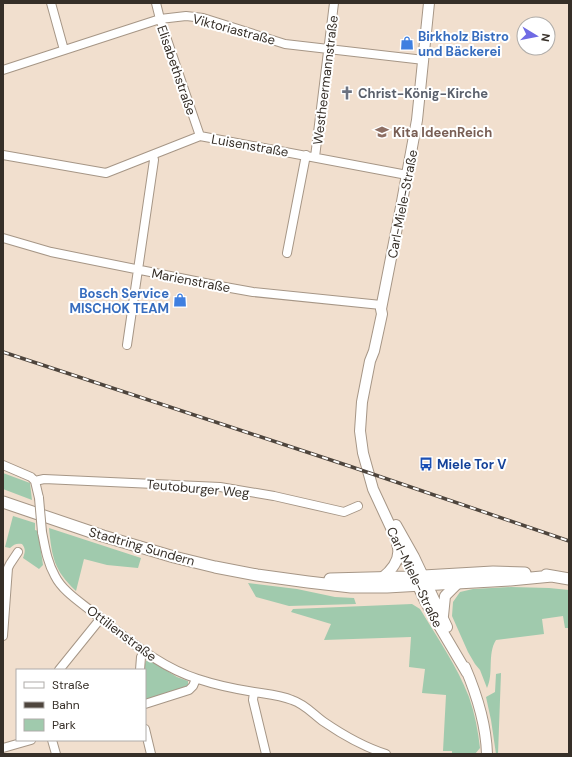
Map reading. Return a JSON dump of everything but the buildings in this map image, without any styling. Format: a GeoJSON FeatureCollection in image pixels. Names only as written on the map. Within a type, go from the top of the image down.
{"type":"FeatureCollection","features":[{"type":"Feature","properties":{"kind":"main road","name":"Stadtring Sundern"},"geometry":{"type":"LineString","coordinates":[[3,502],[103,536],[174,557],[257,575],[351,587],[388,587],[421,581]]}},
{"type":"Feature","properties":{"kind":"main road"},"geometry":{"type":"LineString","coordinates":[[421,581],[492,572],[533,573],[569,579]]}},
{"type":"Feature","properties":{"kind":"main road"},"geometry":{"type":"LineString","coordinates":[[421,581],[458,583],[552,576]]}},
{"type":"Feature","properties":{"kind":"main road","name":"Stadtring Sundern"},"geometry":{"type":"LineString","coordinates":[[284,578],[382,578],[421,581]]}},
{"type":"Feature","properties":{"kind":"street"},"geometry":{"type":"LineString","coordinates":[[51,3],[64,50]]}},
{"type":"Feature","properties":{"kind":"street","name":"Elisabethstraße"},"geometry":{"type":"LineString","coordinates":[[156,3],[160,19],[200,136]]}},
{"type":"Feature","properties":{"kind":"street","name":"Westheermannstraße"},"geometry":{"type":"LineString","coordinates":[[315,157],[334,3]]}},
{"type":"Feature","properties":{"kind":"street","name":"Carl-Miele-Straße"},"geometry":{"type":"LineString","coordinates":[[429,3],[424,60],[416,120],[407,175],[381,307],[382,314],[374,351],[370,360],[362,402],[360,430],[363,453],[373,489],[395,537],[442,618],[477,695],[487,740],[487,754]]}},
{"type":"Feature","properties":{"kind":"street","name":"Viktoriastraße"},"geometry":{"type":"LineString","coordinates":[[3,70],[160,19],[186,16],[203,18],[285,44],[424,60]]}},
{"type":"Feature","properties":{"kind":"street","name":"Luisenstraße"},"geometry":{"type":"LineString","coordinates":[[3,155],[106,173],[200,136],[407,175]]}},
{"type":"Feature","properties":{"kind":"street"},"geometry":{"type":"LineString","coordinates":[[127,345],[139,270],[154,155]]}},
{"type":"Feature","properties":{"kind":"street"},"geometry":{"type":"LineString","coordinates":[[287,253],[306,156]]}},
{"type":"Feature","properties":{"kind":"street","name":"Marienstraße"},"geometry":{"type":"LineString","coordinates":[[3,238],[51,252],[253,292],[381,307]]}},
{"type":"Feature","properties":{"kind":"street"},"geometry":{"type":"LineString","coordinates":[[3,465],[31,477],[35,481]]}},
{"type":"Feature","properties":{"kind":"street","name":"Carl-Miele-Straße"},"geometry":{"type":"LineString","coordinates":[[369,478],[376,487],[414,557],[421,581],[441,629],[468,673]]}},
{"type":"Feature","properties":{"kind":"street","name":"Teutoburger Weg"},"geometry":{"type":"LineString","coordinates":[[35,481],[44,479],[220,487],[274,496],[344,512],[358,506]]}},
{"type":"Feature","properties":{"kind":"street","name":"Ottilienstraße"},"geometry":{"type":"LineString","coordinates":[[35,481],[39,498],[42,532],[48,560],[60,584],[144,652],[177,671],[196,679],[221,686],[292,700],[306,707],[324,722],[372,752],[386,754]]}},
{"type":"Feature","properties":{"kind":"street"},"geometry":{"type":"LineString","coordinates":[[382,578],[394,565],[398,556],[399,548],[395,537]]}},
{"type":"Feature","properties":{"kind":"street"},"geometry":{"type":"LineString","coordinates":[[3,636],[8,568],[18,552]]}},
{"type":"Feature","properties":{"kind":"street"},"geometry":{"type":"LineString","coordinates":[[442,618],[446,596],[458,583]]}},
{"type":"Feature","properties":{"kind":"street"},"geometry":{"type":"LineString","coordinates":[[60,669],[101,618]]}},
{"type":"Feature","properties":{"kind":"street"},"geometry":{"type":"LineString","coordinates":[[140,669],[141,657],[144,652]]}},
{"type":"Feature","properties":{"kind":"street"},"geometry":{"type":"LineString","coordinates":[[146,704],[189,690],[193,686],[196,679]]}},
{"type":"Feature","properties":{"kind":"street"},"geometry":{"type":"LineString","coordinates":[[254,692],[253,700],[266,754]]}},
{"type":"Feature","properties":{"kind":"street"},"geometry":{"type":"LineString","coordinates":[[146,733],[151,754]]}},
{"type":"Feature","properties":{"kind":"street"},"geometry":{"type":"LineString","coordinates":[[3,748],[28,741]]}},
{"type":"Feature","properties":{"kind":"street"},"geometry":{"type":"LineString","coordinates":[[52,741],[56,754]]}},
{"type":"Feature","properties":{"kind":"green space"},"geometry":{"type":"Polygon","coordinates":[[[3,473],[30,483],[32,500],[3,489],[3,473]]]}},
{"type":"Feature","properties":{"kind":"green space"},"geometry":{"type":"Polygon","coordinates":[[[13,516],[35,523],[35,530],[38,531],[43,565],[39,569],[23,558],[25,551],[22,544],[16,544],[10,548],[5,547],[13,516]]]}},
{"type":"Feature","properties":{"kind":"green space"},"geometry":{"type":"Polygon","coordinates":[[[49,528],[141,558],[138,568],[107,565],[84,559],[76,591],[63,577],[55,563],[51,548],[49,528]]]}},
{"type":"Feature","properties":{"kind":"green space"},"geometry":{"type":"Polygon","coordinates":[[[248,583],[297,589],[335,597],[354,598],[356,604],[289,606],[256,597],[248,583]]]}},
{"type":"Feature","properties":{"kind":"green space"},"geometry":{"type":"Polygon","coordinates":[[[511,587],[569,590],[569,628],[565,628],[563,616],[542,619],[544,634],[496,640],[492,651],[490,677],[487,688],[480,670],[468,652],[452,616],[453,602],[460,592],[473,589],[511,587]]]}},
{"type":"Feature","properties":{"kind":"green space"},"geometry":{"type":"Polygon","coordinates":[[[412,604],[420,609],[453,663],[464,685],[476,722],[480,748],[475,754],[452,754],[452,751],[443,751],[446,695],[422,693],[425,669],[409,667],[411,637],[324,640],[331,624],[291,612],[293,609],[412,604]]]}},
{"type":"Feature","properties":{"kind":"green space"},"geometry":{"type":"Polygon","coordinates":[[[149,660],[177,677],[188,681],[188,687],[146,700],[146,669],[143,669],[146,661],[149,660]]]}},
{"type":"Feature","properties":{"kind":"green space"},"geometry":{"type":"Polygon","coordinates":[[[501,673],[498,754],[496,754],[486,697],[495,692],[496,674],[501,673]]]}},
{"type":"Feature","properties":{"kind":"railway"},"geometry":{"type":"LineString","coordinates":[[3,352],[349,466],[569,541]]}},
{"type":"Feature","properties":{"kind":"place","name":"Birkholz Bistro und Bäckerei"},"geometry":{"type":"Point","coordinates":[407,43]}},
{"type":"Feature","properties":{"kind":"place","name":"Christ-König-Kirche"},"geometry":{"type":"Point","coordinates":[347,93]}},
{"type":"Feature","properties":{"kind":"place","name":"Kita IdeenReich"},"geometry":{"type":"Point","coordinates":[382,132]}},
{"type":"Feature","properties":{"kind":"place","name":"Bosch Service MISCHOK TEAM"},"geometry":{"type":"Point","coordinates":[180,300]}},
{"type":"Feature","properties":{"kind":"place","name":"Miele Tor V"},"geometry":{"type":"Point","coordinates":[426,464]}}]}
